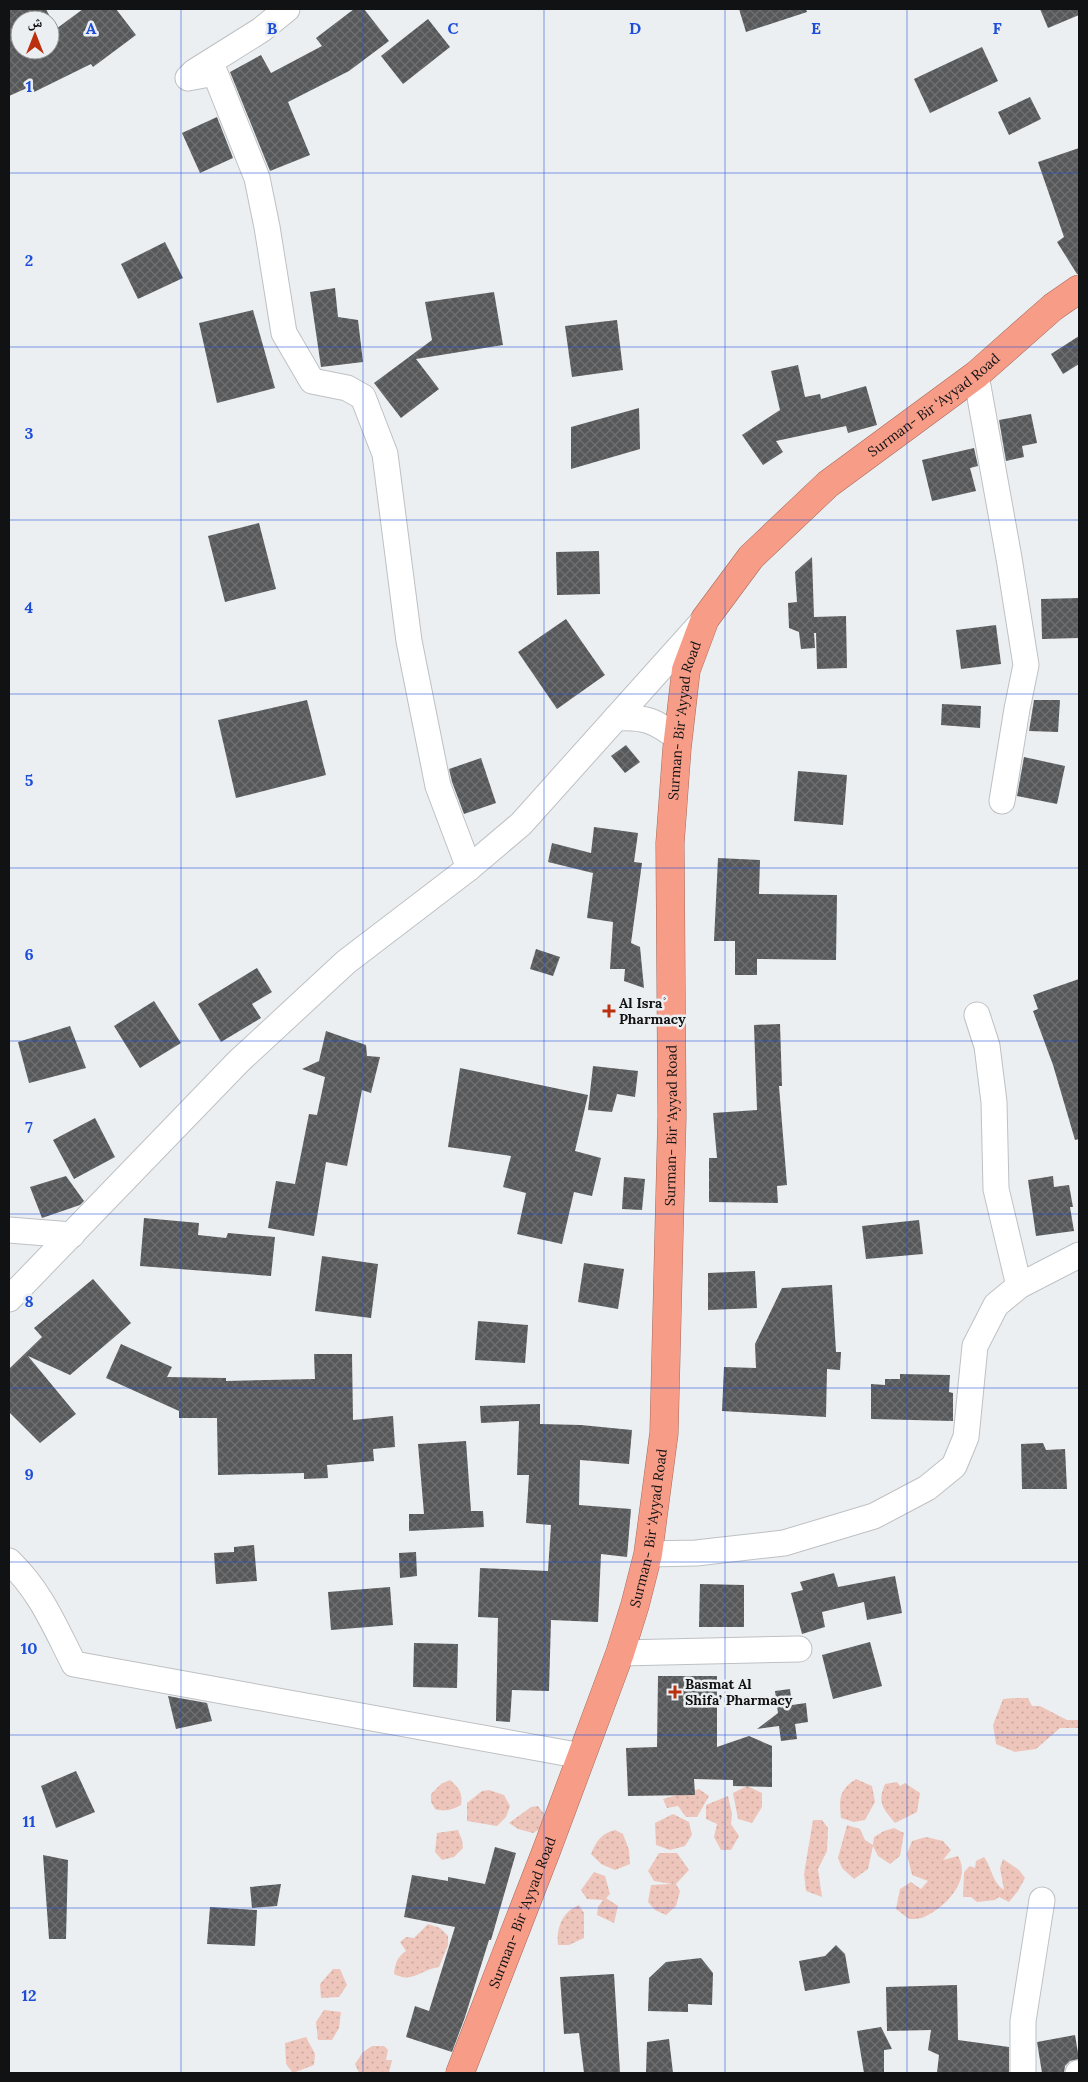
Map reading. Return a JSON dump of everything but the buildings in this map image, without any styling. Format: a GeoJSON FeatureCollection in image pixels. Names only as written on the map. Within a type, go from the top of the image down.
{"type":"FeatureCollection","features":[{"type":"Feature","properties":{"kind":"highway","name":"Surman- Bir ‘Ayyad Road"},"geometry":{"type":"LineString","coordinates":[[460,2073],[620,1653],[648,1554],[664,1433],[672,1116],[670,843],[678,738],[686,670],[705,620],[751,557],[828,484],[976,375],[1053,307],[1079,289]]}},
{"type":"Feature","properties":{"kind":"street"},"geometry":{"type":"LineString","coordinates":[[287,9],[261,30],[194,72],[188,78],[215,73],[257,178],[268,227],[284,333],[312,381],[347,388],[363,397],[385,454],[409,641],[438,786],[469,868]]}},
{"type":"Feature","properties":{"kind":"street"},"geometry":{"type":"LineString","coordinates":[[976,375],[1026,665],[1002,801]]}},
{"type":"Feature","properties":{"kind":"street"},"geometry":{"type":"LineString","coordinates":[[9,1299],[238,1062],[339,969],[469,868],[521,824],[705,620]]}},
{"type":"Feature","properties":{"kind":"street"},"geometry":{"type":"LineString","coordinates":[[616,718],[644,718],[664,728],[678,738]]}},
{"type":"Feature","properties":{"kind":"street"},"geometry":{"type":"LineString","coordinates":[[977,1015],[987,1046],[994,1102],[996,1189],[1019,1286]]}},
{"type":"Feature","properties":{"kind":"street"},"geometry":{"type":"LineString","coordinates":[[9,1230],[72,1234]]}},
{"type":"Feature","properties":{"kind":"street"},"geometry":{"type":"LineString","coordinates":[[648,1554],[696,1553],[784,1543],[874,1516],[927,1488],[954,1466],[966,1438],[975,1346],[996,1305],[1019,1286],[1079,1255]]}},
{"type":"Feature","properties":{"kind":"street"},"geometry":{"type":"LineString","coordinates":[[9,1562],[27,1579],[43,1601],[74,1664],[582,1756]]}},
{"type":"Feature","properties":{"kind":"street"},"geometry":{"type":"LineString","coordinates":[[620,1653],[799,1649]]}},
{"type":"Feature","properties":{"kind":"street"},"geometry":{"type":"LineString","coordinates":[[1023,2073],[1023,2021],[1042,1900]]}},
{"type":"Feature","properties":{"kind":"shaded area"},"geometry":{"type":"Polygon","coordinates":[[[1028,1698],[1032,1706],[1040,1706],[1067,1720],[1079,1720],[1079,1728],[1060,1728],[1036,1749],[1015,1752],[996,1744],[993,1725],[1003,1699],[1028,1698]]]}},
{"type":"Feature","properties":{"kind":"shaded area"},"geometry":{"type":"Polygon","coordinates":[[[856,1779],[872,1786],[875,1802],[865,1820],[854,1822],[841,1818],[840,1800],[846,1787],[856,1779]]]}},
{"type":"Feature","properties":{"kind":"shaded area"},"geometry":{"type":"Polygon","coordinates":[[[450,1780],[460,1791],[461,1805],[448,1810],[435,1809],[431,1802],[431,1794],[441,1784],[450,1780]]]}},
{"type":"Feature","properties":{"kind":"shaded area"},"geometry":{"type":"Polygon","coordinates":[[[897,1782],[900,1786],[905,1783],[920,1793],[917,1812],[895,1823],[884,1809],[881,1801],[885,1784],[897,1782]]]}},
{"type":"Feature","properties":{"kind":"shaded area"},"geometry":{"type":"Polygon","coordinates":[[[747,1786],[762,1793],[762,1807],[752,1823],[738,1819],[733,1793],[747,1786]]]}},
{"type":"Feature","properties":{"kind":"shaded area"},"geometry":{"type":"Polygon","coordinates":[[[699,1789],[709,1796],[697,1817],[686,1817],[678,1806],[667,1808],[663,1799],[699,1789]]]}},
{"type":"Feature","properties":{"kind":"shaded area"},"geometry":{"type":"Polygon","coordinates":[[[489,1790],[504,1795],[510,1806],[506,1817],[497,1826],[467,1821],[467,1803],[482,1791],[489,1790]]]}},
{"type":"Feature","properties":{"kind":"shaded area"},"geometry":{"type":"Polygon","coordinates":[[[728,1796],[732,1814],[731,1824],[739,1836],[731,1850],[721,1850],[714,1837],[717,1824],[706,1819],[706,1805],[728,1796]]]}},
{"type":"Feature","properties":{"kind":"shaded area"},"geometry":{"type":"Polygon","coordinates":[[[538,1806],[544,1814],[547,1825],[533,1833],[518,1829],[509,1823],[531,1807],[538,1806]]]}},
{"type":"Feature","properties":{"kind":"shaded area"},"geometry":{"type":"Polygon","coordinates":[[[673,1814],[689,1822],[692,1835],[685,1846],[670,1850],[656,1845],[655,1823],[673,1814]]]}},
{"type":"Feature","properties":{"kind":"shaded area"},"geometry":{"type":"Polygon","coordinates":[[[813,1820],[822,1820],[828,1828],[827,1851],[818,1869],[822,1897],[806,1891],[804,1874],[813,1820]]]}},
{"type":"Feature","properties":{"kind":"shaded area"},"geometry":{"type":"Polygon","coordinates":[[[847,1825],[860,1829],[865,1840],[873,1845],[874,1837],[884,1831],[894,1828],[904,1833],[900,1856],[890,1864],[878,1856],[873,1846],[868,1869],[854,1879],[842,1868],[838,1858],[847,1825]]]}},
{"type":"Feature","properties":{"kind":"shaded area"},"geometry":{"type":"Polygon","coordinates":[[[458,1830],[463,1848],[454,1857],[442,1860],[435,1852],[437,1833],[458,1830]]]}},
{"type":"Feature","properties":{"kind":"shaded area"},"geometry":{"type":"Polygon","coordinates":[[[615,1830],[623,1834],[629,1850],[630,1864],[615,1870],[601,1864],[591,1854],[600,1838],[606,1833],[615,1830]]]}},
{"type":"Feature","properties":{"kind":"shaded area"},"geometry":{"type":"Polygon","coordinates":[[[926,1837],[943,1841],[951,1850],[943,1860],[958,1856],[962,1874],[954,1892],[941,1907],[922,1918],[909,1919],[896,1909],[900,1889],[911,1882],[921,1889],[928,1881],[912,1875],[907,1854],[912,1841],[926,1837]]]}},
{"type":"Feature","properties":{"kind":"shaded area"},"geometry":{"type":"Polygon","coordinates":[[[659,1853],[677,1853],[689,1870],[676,1884],[680,1891],[676,1906],[666,1915],[655,1910],[648,1902],[651,1885],[672,1884],[654,1881],[648,1871],[659,1853]]]}},
{"type":"Feature","properties":{"kind":"shaded area"},"geometry":{"type":"Polygon","coordinates":[[[984,1857],[997,1883],[1004,1890],[1000,1868],[1003,1859],[1019,1870],[1025,1878],[1009,1902],[999,1897],[995,1900],[977,1902],[971,1897],[963,1897],[964,1872],[970,1866],[975,1868],[976,1861],[984,1857]]]}},
{"type":"Feature","properties":{"kind":"shaded area"},"geometry":{"type":"Polygon","coordinates":[[[594,1872],[605,1876],[610,1894],[606,1898],[618,1906],[614,1923],[597,1915],[598,1907],[603,1900],[587,1899],[581,1890],[594,1872]]]}},
{"type":"Feature","properties":{"kind":"shaded area"},"geometry":{"type":"Polygon","coordinates":[[[579,1905],[584,1913],[584,1938],[569,1945],[558,1945],[561,1921],[568,1912],[579,1905]]]}},
{"type":"Feature","properties":{"kind":"shaded area"},"geometry":{"type":"Polygon","coordinates":[[[428,1924],[440,1928],[448,1936],[448,1945],[439,1967],[412,1977],[400,1977],[394,1974],[397,1961],[406,1951],[400,1942],[406,1937],[414,1938],[428,1924]]]}},
{"type":"Feature","properties":{"kind":"shaded area"},"geometry":{"type":"Polygon","coordinates":[[[333,1969],[340,1969],[347,1985],[339,1997],[321,1998],[320,1984],[333,1969]]]}},
{"type":"Feature","properties":{"kind":"shaded area"},"geometry":{"type":"Polygon","coordinates":[[[324,2010],[341,2012],[339,2028],[332,2040],[318,2040],[316,2022],[324,2010]]]}},
{"type":"Feature","properties":{"kind":"shaded area"},"geometry":{"type":"Polygon","coordinates":[[[306,2037],[315,2054],[314,2065],[293,2073],[286,2064],[285,2043],[306,2037]]]}},
{"type":"Feature","properties":{"kind":"shaded area"},"geometry":{"type":"Polygon","coordinates":[[[372,2046],[384,2046],[388,2050],[386,2060],[392,2060],[389,2073],[359,2073],[355,2064],[363,2052],[372,2046]]]}},
{"type":"Feature","properties":{"kind":"place","name":"Al Israʾ Pharmacy"},"geometry":{"type":"Point","coordinates":[609,1011]}},
{"type":"Feature","properties":{"kind":"place","name":"Basmat Al Shifa’ Pharmacy"},"geometry":{"type":"Point","coordinates":[675,1692]}}]}
